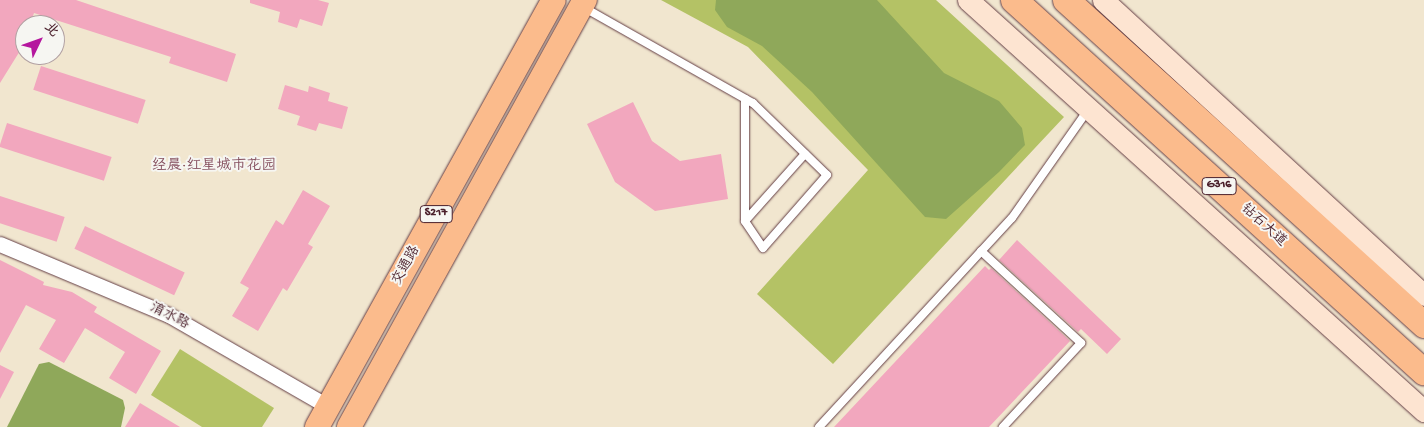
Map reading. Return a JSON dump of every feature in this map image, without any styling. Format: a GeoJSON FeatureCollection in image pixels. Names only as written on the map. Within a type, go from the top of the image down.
{"type":"FeatureCollection","features":[{"type":"Feature","properties":{"kind":"highway","name":"钻石大道"},"geometry":{"type":"LineString","coordinates":[[1014,0],[1424,372]]}},
{"type":"Feature","properties":{"kind":"highway","name":"G316"},"geometry":{"type":"LineString","coordinates":[[1066,0],[1238,139],[1424,325]]}},
{"type":"Feature","properties":{"kind":"main road","name":"交通路"},"geometry":{"type":"LineString","coordinates":[[323,417],[554,0]]}},
{"type":"Feature","properties":{"kind":"main road","name":"交通路"},"geometry":{"type":"LineString","coordinates":[[349,427],[583,3]]}},
{"type":"Feature","properties":{"kind":"street"},"geometry":{"type":"LineString","coordinates":[[968,0],[1424,411]]}},
{"type":"Feature","properties":{"kind":"street"},"geometry":{"type":"LineString","coordinates":[[1103,0],[1238,139],[1424,294]]}},
{"type":"Feature","properties":{"kind":"street"},"geometry":{"type":"LineString","coordinates":[[1089,109],[1110,87]]}},
{"type":"Feature","properties":{"kind":"street","name":"淯水路"},"geometry":{"type":"LineString","coordinates":[[0,244],[169,315],[323,417]]}},
{"type":"Feature","properties":{"kind":"street"},"geometry":{"type":"LineString","coordinates":[[1280,281],[1299,258]]}},
{"type":"Feature","properties":{"kind":"lane"},"geometry":{"type":"LineString","coordinates":[[583,3],[745,99],[827,175],[763,248],[744,221],[745,99]]}},
{"type":"Feature","properties":{"kind":"lane"},"geometry":{"type":"LineString","coordinates":[[819,427],[1012,218],[1089,109]]}},
{"type":"Feature","properties":{"kind":"lane"},"geometry":{"type":"LineString","coordinates":[[744,221],[805,154]]}},
{"type":"Feature","properties":{"kind":"lane"},"geometry":{"type":"LineString","coordinates":[[981,251],[1081,344],[1003,427]]}},
{"type":"Feature","properties":{"kind":"green space"},"geometry":{"type":"Polygon","coordinates":[[[661,0],[936,0],[1064,117],[833,364],[757,294],[868,170],[748,47],[661,0]]]}},
{"type":"Feature","properties":{"kind":"green space"},"geometry":{"type":"Polygon","coordinates":[[[716,0],[877,0],[944,73],[999,101],[1022,128],[1025,145],[999,172],[946,219],[925,217],[812,92],[762,46],[727,27],[715,10],[716,0]]]}},
{"type":"Feature","properties":{"kind":"green space"},"geometry":{"type":"Polygon","coordinates":[[[180,349],[274,408],[262,427],[202,427],[151,395],[180,349]]]}},
{"type":"Feature","properties":{"kind":"green space"},"geometry":{"type":"Polygon","coordinates":[[[49,362],[123,400],[125,408],[121,427],[7,427],[39,364],[49,362]]]}},
{"type":"Feature","properties":{"kind":"building"},"geometry":{"type":"Polygon","coordinates":[[[0,0],[76,0],[236,54],[227,82],[169,63],[171,57],[65,23],[65,15],[40,15],[34,13],[33,15],[15,15],[15,59],[0,83],[0,0]]]}},
{"type":"Feature","properties":{"kind":"building"},"geometry":{"type":"Polygon","coordinates":[[[250,0],[318,0],[329,3],[322,26],[300,19],[297,28],[278,22],[280,12],[250,3],[250,0]]]}},
{"type":"Feature","properties":{"kind":"building"},"geometry":{"type":"Polygon","coordinates":[[[41,66],[146,100],[138,124],[33,90],[41,66]]]}},
{"type":"Feature","properties":{"kind":"building"},"geometry":{"type":"Polygon","coordinates":[[[285,85],[308,92],[309,86],[330,93],[328,101],[348,107],[342,129],[319,123],[316,131],[297,125],[300,116],[278,109],[285,85]]]}},
{"type":"Feature","properties":{"kind":"building"},"geometry":{"type":"Polygon","coordinates":[[[633,102],[652,141],[680,161],[721,154],[728,199],[655,211],[615,182],[587,124],[633,102]]]}},
{"type":"Feature","properties":{"kind":"building"},"geometry":{"type":"Polygon","coordinates":[[[7,123],[112,157],[104,181],[0,147],[7,123]]]}},
{"type":"Feature","properties":{"kind":"building"},"geometry":{"type":"Polygon","coordinates":[[[303,190],[330,206],[308,244],[313,247],[287,291],[283,288],[258,331],[232,316],[249,288],[240,283],[276,220],[283,225],[303,190]]]}},
{"type":"Feature","properties":{"kind":"building"},"geometry":{"type":"Polygon","coordinates":[[[0,196],[65,217],[57,242],[0,223],[0,196]]]}},
{"type":"Feature","properties":{"kind":"building"},"geometry":{"type":"Polygon","coordinates":[[[85,226],[185,272],[174,295],[74,249],[85,226]]]}},
{"type":"Feature","properties":{"kind":"building"},"geometry":{"type":"Polygon","coordinates":[[[1017,240],[1121,339],[1107,354],[1081,329],[1078,332],[999,260],[1017,240]]]}},
{"type":"Feature","properties":{"kind":"building"},"geometry":{"type":"Polygon","coordinates":[[[0,260],[44,282],[43,285],[72,292],[97,307],[94,312],[161,351],[136,394],[109,378],[125,352],[85,328],[64,363],[39,349],[56,320],[26,305],[0,353],[0,260]]]}},
{"type":"Feature","properties":{"kind":"building"},"geometry":{"type":"Polygon","coordinates":[[[985,266],[989,270],[991,268],[1070,341],[989,427],[834,427],[985,266]]]}},
{"type":"Feature","properties":{"kind":"building"},"geometry":{"type":"Polygon","coordinates":[[[0,365],[14,372],[0,399],[0,365]]]}},
{"type":"Feature","properties":{"kind":"building"},"geometry":{"type":"Polygon","coordinates":[[[140,403],[180,427],[125,427],[140,403]]]}},
{"type":"Feature","properties":{"kind":"district","name":"经晨·红星城市花园"},"geometry":{"type":"Point","coordinates":[214,167]}}]}
